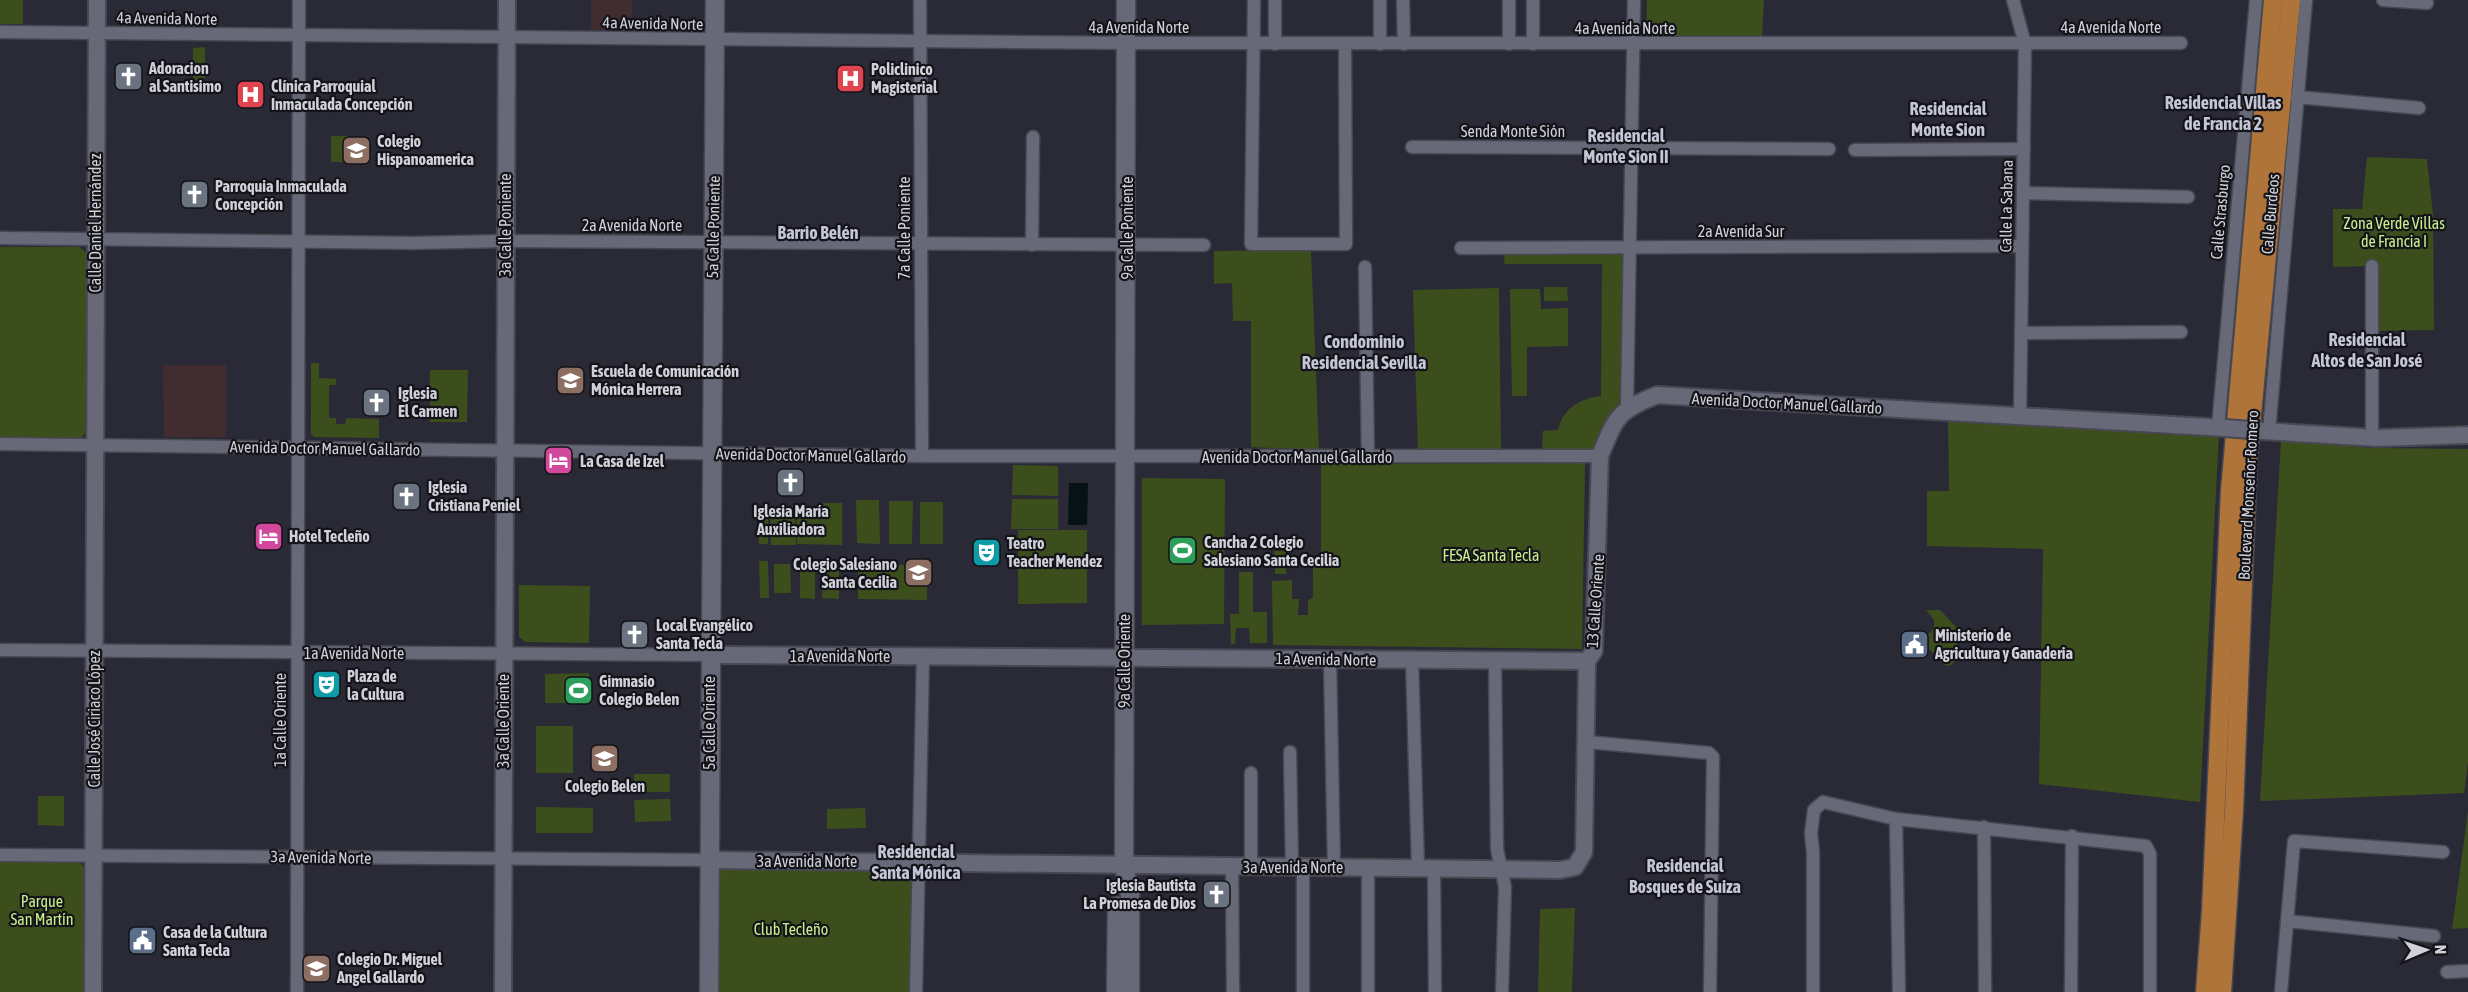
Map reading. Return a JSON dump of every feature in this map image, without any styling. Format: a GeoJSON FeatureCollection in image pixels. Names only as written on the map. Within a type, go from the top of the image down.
{"type":"FeatureCollection","features":[{"type":"Feature","properties":{"kind":"highway","name":"Boulevard Monseñor Romero"},"geometry":{"type":"LineString","coordinates":[[2205,992],[2211,911],[2230,491],[2273,0]]}},
{"type":"Feature","properties":{"kind":"highway","name":"Boulevard Monseñor Romero"},"geometry":{"type":"LineString","coordinates":[[2222,992],[2235,800],[2248,458],[2290,0]]}},
{"type":"Feature","properties":{"kind":"main road","name":"5a Calle Poniente"},"geometry":{"type":"LineString","coordinates":[[710,453],[715,0]]}},
{"type":"Feature","properties":{"kind":"main road","name":"9a Calle Poniente"},"geometry":{"type":"LineString","coordinates":[[1125,456],[1128,44],[1126,0]]}},
{"type":"Feature","properties":{"kind":"main road","name":"5a Calle Oriente"},"geometry":{"type":"LineString","coordinates":[[709,992],[710,453]]}},
{"type":"Feature","properties":{"kind":"main road","name":"9a Calle Oriente"},"geometry":{"type":"LineString","coordinates":[[1125,456],[1124,866],[1130,895],[1130,992]]}},
{"type":"Feature","properties":{"kind":"main road","name":"9a Calle Oriente"},"geometry":{"type":"LineString","coordinates":[[1116,992],[1118,895],[1124,866]]}},
{"type":"Feature","properties":{"kind":"street","name":"Calle Daniel Hernández"},"geometry":{"type":"LineString","coordinates":[[93,445],[97,0]]}},
{"type":"Feature","properties":{"kind":"street","name":"1a Calle Oriente"},"geometry":{"type":"LineString","coordinates":[[297,992],[299,0]]}},
{"type":"Feature","properties":{"kind":"street","name":"3a Calle Poniente"},"geometry":{"type":"LineString","coordinates":[[503,451],[507,0]]}},
{"type":"Feature","properties":{"kind":"street","name":"7a Calle Poniente"},"geometry":{"type":"LineString","coordinates":[[920,0],[922,456]]}},
{"type":"Feature","properties":{"kind":"street"},"geometry":{"type":"LineString","coordinates":[[1254,0],[1251,244],[1346,244],[1346,44]]}},
{"type":"Feature","properties":{"kind":"street"},"geometry":{"type":"LineString","coordinates":[[1275,0],[1275,44]]}},
{"type":"Feature","properties":{"kind":"street"},"geometry":{"type":"LineString","coordinates":[[1380,0],[1380,44]]}},
{"type":"Feature","properties":{"kind":"street"},"geometry":{"type":"LineString","coordinates":[[1403,0],[1404,44]]}},
{"type":"Feature","properties":{"kind":"street"},"geometry":{"type":"LineString","coordinates":[[1509,0],[1509,44]]}},
{"type":"Feature","properties":{"kind":"street"},"geometry":{"type":"LineString","coordinates":[[1533,0],[1533,44]]}},
{"type":"Feature","properties":{"kind":"street"},"geometry":{"type":"LineString","coordinates":[[1600,456],[1612,427],[1627,407],[1634,0]]}},
{"type":"Feature","properties":{"kind":"street","name":"Calle La Sabana"},"geometry":{"type":"LineString","coordinates":[[2013,0],[2025,44],[2020,415]]}},
{"type":"Feature","properties":{"kind":"street","name":"Calle Strasburgo"},"geometry":{"type":"LineString","coordinates":[[2222,428],[2256,0]]}},
{"type":"Feature","properties":{"kind":"street","name":"Calle Burdeos"},"geometry":{"type":"LineString","coordinates":[[2266,432],[2306,0]]}},
{"type":"Feature","properties":{"kind":"street"},"geometry":{"type":"LineString","coordinates":[[2383,0],[2427,3]]}},
{"type":"Feature","properties":{"kind":"street","name":"4a Avenida Norte"},"geometry":{"type":"LineString","coordinates":[[0,32],[1128,44],[2181,43]]}},
{"type":"Feature","properties":{"kind":"street"},"geometry":{"type":"LineString","coordinates":[[2297,97],[2419,108]]}},
{"type":"Feature","properties":{"kind":"street"},"geometry":{"type":"LineString","coordinates":[[1032,245],[1033,137]]}},
{"type":"Feature","properties":{"kind":"street","name":"Senda Monte Sión"},"geometry":{"type":"LineString","coordinates":[[1412,147],[1829,149]]}},
{"type":"Feature","properties":{"kind":"street"},"geometry":{"type":"LineString","coordinates":[[1855,150],[2024,149]]}},
{"type":"Feature","properties":{"kind":"street"},"geometry":{"type":"LineString","coordinates":[[2023,193],[2188,197]]}},
{"type":"Feature","properties":{"kind":"street"},"geometry":{"type":"LineString","coordinates":[[0,238],[95,240]]}},
{"type":"Feature","properties":{"kind":"street","name":"2a Avenida Norte"},"geometry":{"type":"LineString","coordinates":[[95,240],[298,243],[505,241],[1204,245]]}},
{"type":"Feature","properties":{"kind":"street","name":"2a Avenida Sur"},"geometry":{"type":"LineString","coordinates":[[1461,248],[2022,246]]}},
{"type":"Feature","properties":{"kind":"street"},"geometry":{"type":"LineString","coordinates":[[2372,266],[2372,437]]}},
{"type":"Feature","properties":{"kind":"street"},"geometry":{"type":"LineString","coordinates":[[1365,267],[1368,457]]}},
{"type":"Feature","properties":{"kind":"street"},"geometry":{"type":"LineString","coordinates":[[2021,333],[2181,332]]}},
{"type":"Feature","properties":{"kind":"street","name":"Avenida Doctor Manuel Gallardo"},"geometry":{"type":"LineString","coordinates":[[1627,407],[1657,395],[2020,415],[2266,432],[2372,437],[2468,435]]}},
{"type":"Feature","properties":{"kind":"street","name":"Avenida Doctor Manuel Gallardo"},"geometry":{"type":"LineString","coordinates":[[0,444],[922,456],[1600,456]]}},
{"type":"Feature","properties":{"kind":"street","name":"Calle José Ciriaco López"},"geometry":{"type":"LineString","coordinates":[[93,445],[93,992]]}},
{"type":"Feature","properties":{"kind":"street","name":"3a Calle Oriente"},"geometry":{"type":"LineString","coordinates":[[503,451],[503,992]]}},
{"type":"Feature","properties":{"kind":"street","name":"13 Calle Oriente"},"geometry":{"type":"LineString","coordinates":[[1584,852],[1587,661],[1594,651],[1600,456]]}},
{"type":"Feature","properties":{"kind":"street","name":"1a Avenida Norte"},"geometry":{"type":"LineString","coordinates":[[0,650],[1587,661]]}},
{"type":"Feature","properties":{"kind":"street"},"geometry":{"type":"LineString","coordinates":[[916,992],[923,656]]}},
{"type":"Feature","properties":{"kind":"street"},"geometry":{"type":"LineString","coordinates":[[1330,660],[1334,867]]}},
{"type":"Feature","properties":{"kind":"street"},"geometry":{"type":"LineString","coordinates":[[1412,660],[1434,992]]}},
{"type":"Feature","properties":{"kind":"street"},"geometry":{"type":"LineString","coordinates":[[1495,661],[1497,849],[1504,886],[1502,992]]}},
{"type":"Feature","properties":{"kind":"street"},"geometry":{"type":"LineString","coordinates":[[1586,742],[1709,753],[1713,757],[1710,992]]}},
{"type":"Feature","properties":{"kind":"street"},"geometry":{"type":"LineString","coordinates":[[1290,752],[1303,992]]}},
{"type":"Feature","properties":{"kind":"street"},"geometry":{"type":"LineString","coordinates":[[1251,773],[1251,867]]}},
{"type":"Feature","properties":{"kind":"street"},"geometry":{"type":"LineString","coordinates":[[1813,992],[1814,852],[1811,833],[1814,810],[1823,802],[1896,819],[2072,836],[2146,846],[2150,854],[2150,992]]}},
{"type":"Feature","properties":{"kind":"street"},"geometry":{"type":"LineString","coordinates":[[1896,819],[1899,992]]}},
{"type":"Feature","properties":{"kind":"street"},"geometry":{"type":"LineString","coordinates":[[1984,827],[1985,992]]}},
{"type":"Feature","properties":{"kind":"street"},"geometry":{"type":"LineString","coordinates":[[2071,992],[2072,836]]}},
{"type":"Feature","properties":{"kind":"street"},"geometry":{"type":"LineString","coordinates":[[2281,992],[2294,841],[2443,852]]}},
{"type":"Feature","properties":{"kind":"street","name":"3a Avenida Norte"},"geometry":{"type":"LineString","coordinates":[[0,855],[919,862],[1560,870],[1575,867],[1584,852]]}},
{"type":"Feature","properties":{"kind":"street"},"geometry":{"type":"LineString","coordinates":[[1232,867],[1233,992]]}},
{"type":"Feature","properties":{"kind":"street"},"geometry":{"type":"LineString","coordinates":[[1368,868],[1368,992]]}},
{"type":"Feature","properties":{"kind":"street"},"geometry":{"type":"LineString","coordinates":[[2287,921],[2434,936]]}},
{"type":"Feature","properties":{"kind":"street"},"geometry":{"type":"LineString","coordinates":[[2447,972],[2468,971]]}},
{"type":"Feature","properties":{"kind":"shaded area"},"geometry":{"type":"Polygon","coordinates":[[[591,0],[632,0],[632,29],[591,30],[591,0]]]}},
{"type":"Feature","properties":{"kind":"shaded area"},"geometry":{"type":"Polygon","coordinates":[[[163,365],[226,365],[226,437],[164,437],[163,365]]]}},
{"type":"Feature","properties":{"kind":"shaded area"},"geometry":{"type":"Polygon","coordinates":[[[1069,483],[1088,483],[1087,525],[1068,525],[1069,483]]]}},
{"type":"Feature","properties":{"kind":"green space"},"geometry":{"type":"Polygon","coordinates":[[[0,0],[23,0],[23,24],[0,24],[0,0]]]}},
{"type":"Feature","properties":{"kind":"green space"},"geometry":{"type":"Polygon","coordinates":[[[1647,0],[1764,0],[1762,36],[1646,37],[1647,0]]]}},
{"type":"Feature","properties":{"kind":"green space"},"geometry":{"type":"Polygon","coordinates":[[[205,47],[205,78],[199,82],[193,78],[193,48],[205,47]]]}},
{"type":"Feature","properties":{"kind":"green space"},"geometry":{"type":"Polygon","coordinates":[[[331,136],[348,136],[348,162],[331,162],[331,136]]]}},
{"type":"Feature","properties":{"kind":"green space","name":"Zona Verde Villas de Francia I"},"geometry":{"type":"Polygon","coordinates":[[[2367,157],[2427,159],[2433,215],[2434,330],[2372,331],[2371,266],[2333,267],[2333,209],[2362,209],[2367,157]]]}},
{"type":"Feature","properties":{"kind":"green space"},"geometry":{"type":"Polygon","coordinates":[[[0,247],[79,247],[87,253],[87,430],[81,438],[0,438],[0,247]]]}},
{"type":"Feature","properties":{"kind":"green space"},"geometry":{"type":"Polygon","coordinates":[[[1311,250],[1319,450],[1251,447],[1251,321],[1233,321],[1232,283],[1214,284],[1214,251],[1311,250]]]}},
{"type":"Feature","properties":{"kind":"green space"},"geometry":{"type":"Polygon","coordinates":[[[1505,251],[1625,251],[1622,404],[1604,424],[1594,452],[1542,450],[1543,431],[1558,430],[1564,416],[1579,402],[1601,396],[1602,264],[1504,264],[1505,251]]]}},
{"type":"Feature","properties":{"kind":"green space"},"geometry":{"type":"Polygon","coordinates":[[[1544,287],[1567,287],[1568,301],[1544,301],[1544,287]]]}},
{"type":"Feature","properties":{"kind":"green space"},"geometry":{"type":"Polygon","coordinates":[[[1499,288],[1501,451],[1418,452],[1413,290],[1499,288]]]}},
{"type":"Feature","properties":{"kind":"green space"},"geometry":{"type":"Polygon","coordinates":[[[1510,289],[1540,289],[1541,309],[1568,308],[1568,346],[1527,347],[1527,396],[1512,396],[1510,289]]]}},
{"type":"Feature","properties":{"kind":"green space"},"geometry":{"type":"Polygon","coordinates":[[[311,363],[319,363],[319,378],[336,379],[336,385],[329,385],[329,418],[336,418],[336,424],[345,424],[346,418],[379,419],[379,438],[314,437],[311,434],[311,363]]]}},
{"type":"Feature","properties":{"kind":"green space"},"geometry":{"type":"Polygon","coordinates":[[[430,370],[468,370],[467,422],[430,422],[430,370]]]}},
{"type":"Feature","properties":{"kind":"green space"},"geometry":{"type":"Polygon","coordinates":[[[1948,419],[2219,433],[2200,802],[2039,784],[2043,549],[1927,546],[1927,491],[1949,491],[1948,419]]]}},
{"type":"Feature","properties":{"kind":"green space"},"geometry":{"type":"Polygon","coordinates":[[[2281,441],[2374,448],[2468,449],[2468,762],[2464,793],[2260,801],[2281,441]]]}},
{"type":"Feature","properties":{"kind":"green space","name":"FESA Santa Tecla"},"geometry":{"type":"Polygon","coordinates":[[[1585,463],[1582,649],[1273,645],[1272,581],[1292,580],[1292,599],[1299,599],[1298,615],[1308,615],[1308,600],[1313,598],[1313,562],[1321,561],[1321,464],[1585,463]]]}},
{"type":"Feature","properties":{"kind":"green space"},"geometry":{"type":"Polygon","coordinates":[[[1013,465],[1058,466],[1058,496],[1012,495],[1013,465]]]}},
{"type":"Feature","properties":{"kind":"green space","name":"Cancha 2 Colegio Salesiano Santa Cecilia"},"geometry":{"type":"Polygon","coordinates":[[[1142,478],[1225,479],[1224,624],[1142,625],[1142,478]]]}},
{"type":"Feature","properties":{"kind":"green space"},"geometry":{"type":"Polygon","coordinates":[[[1012,499],[1058,499],[1058,529],[1011,529],[1012,499]]]}},
{"type":"Feature","properties":{"kind":"green space"},"geometry":{"type":"Polygon","coordinates":[[[856,500],[879,500],[880,544],[857,543],[856,500]]]}},
{"type":"Feature","properties":{"kind":"green space"},"geometry":{"type":"Polygon","coordinates":[[[889,501],[913,501],[912,544],[889,544],[889,501]]]}},
{"type":"Feature","properties":{"kind":"green space"},"geometry":{"type":"Polygon","coordinates":[[[920,502],[943,502],[943,544],[920,544],[920,502]]]}},
{"type":"Feature","properties":{"kind":"green space"},"geometry":{"type":"Polygon","coordinates":[[[821,503],[842,503],[842,545],[797,544],[796,506],[820,506],[821,534],[821,503]]]}},
{"type":"Feature","properties":{"kind":"green space"},"geometry":{"type":"Polygon","coordinates":[[[770,506],[795,506],[796,545],[771,545],[770,506]]]}},
{"type":"Feature","properties":{"kind":"green space"},"geometry":{"type":"Polygon","coordinates":[[[758,507],[768,507],[768,544],[759,544],[758,507]]]}},
{"type":"Feature","properties":{"kind":"green space"},"geometry":{"type":"Polygon","coordinates":[[[1018,530],[1087,530],[1087,603],[1018,604],[1018,530]]]}},
{"type":"Feature","properties":{"kind":"green space"},"geometry":{"type":"Polygon","coordinates":[[[1274,551],[1286,551],[1286,574],[1275,574],[1274,551]]]}},
{"type":"Feature","properties":{"kind":"green space"},"geometry":{"type":"Polygon","coordinates":[[[759,561],[768,561],[769,598],[760,598],[759,561]]]}},
{"type":"Feature","properties":{"kind":"green space"},"geometry":{"type":"Polygon","coordinates":[[[774,564],[790,564],[791,593],[774,593],[774,564]]]}},
{"type":"Feature","properties":{"kind":"green space"},"geometry":{"type":"Polygon","coordinates":[[[858,564],[927,565],[927,600],[858,599],[858,564]]]}},
{"type":"Feature","properties":{"kind":"green space"},"geometry":{"type":"Polygon","coordinates":[[[800,568],[815,569],[815,599],[800,598],[800,568]]]}},
{"type":"Feature","properties":{"kind":"green space"},"geometry":{"type":"Polygon","coordinates":[[[823,568],[839,569],[839,599],[822,598],[823,568]]]}},
{"type":"Feature","properties":{"kind":"green space"},"geometry":{"type":"Polygon","coordinates":[[[1239,572],[1253,572],[1253,612],[1267,612],[1267,643],[1250,643],[1249,628],[1236,628],[1235,644],[1231,644],[1230,614],[1239,614],[1239,572]]]}},
{"type":"Feature","properties":{"kind":"green space"},"geometry":{"type":"Polygon","coordinates":[[[519,585],[590,586],[589,643],[526,642],[519,637],[519,585]]]}},
{"type":"Feature","properties":{"kind":"green space"},"geometry":{"type":"Polygon","coordinates":[[[1926,610],[1940,610],[1957,628],[1957,659],[1950,666],[1944,665],[1922,641],[1934,628],[1934,620],[1926,610]]]}},
{"type":"Feature","properties":{"kind":"green space"},"geometry":{"type":"Polygon","coordinates":[[[589,673],[589,703],[545,703],[545,674],[589,673]]]}},
{"type":"Feature","properties":{"kind":"green space"},"geometry":{"type":"Polygon","coordinates":[[[536,726],[573,726],[573,773],[536,773],[536,726]]]}},
{"type":"Feature","properties":{"kind":"green space"},"geometry":{"type":"Polygon","coordinates":[[[634,774],[670,774],[670,792],[635,792],[634,774]]]}},
{"type":"Feature","properties":{"kind":"green space"},"geometry":{"type":"Polygon","coordinates":[[[38,796],[64,796],[64,826],[38,825],[38,796]]]}},
{"type":"Feature","properties":{"kind":"green space"},"geometry":{"type":"Polygon","coordinates":[[[670,799],[671,821],[635,822],[634,800],[670,799]]]}},
{"type":"Feature","properties":{"kind":"green space"},"geometry":{"type":"Polygon","coordinates":[[[536,807],[593,808],[593,833],[536,833],[536,807]]]}},
{"type":"Feature","properties":{"kind":"green space"},"geometry":{"type":"Polygon","coordinates":[[[865,808],[866,828],[827,829],[827,809],[865,808]]]}},
{"type":"Feature","properties":{"kind":"green space"},"geometry":{"type":"Polygon","coordinates":[[[2468,811],[2468,928],[2452,929],[2468,811]]]}},
{"type":"Feature","properties":{"kind":"green space","name":"Parque San Martín"},"geometry":{"type":"Polygon","coordinates":[[[0,861],[78,861],[85,868],[84,992],[0,992],[0,861]]]}},
{"type":"Feature","properties":{"kind":"green space","name":"Club Tecleño"},"geometry":{"type":"Polygon","coordinates":[[[725,865],[900,868],[915,876],[913,992],[712,992],[711,874],[725,865]]]}},
{"type":"Feature","properties":{"kind":"green space"},"geometry":{"type":"Polygon","coordinates":[[[1575,908],[1572,992],[1538,992],[1540,909],[1575,908]]]}},
{"type":"Feature","properties":{"kind":"place","name":"Adoracion al Santisimo"},"geometry":{"type":"Point","coordinates":[128,77]}},
{"type":"Feature","properties":{"kind":"place","name":"Policlinico Magisterial"},"geometry":{"type":"Point","coordinates":[850,78]}},
{"type":"Feature","properties":{"kind":"place","name":"Clínica Parroquial Inmaculada Concepción"},"geometry":{"type":"Point","coordinates":[250,95]}},
{"type":"Feature","properties":{"kind":"place","name":"Colegio Hispanoamerica"},"geometry":{"type":"Point","coordinates":[356,150]}},
{"type":"Feature","properties":{"kind":"place","name":"Parroquia Inmaculada Concepción"},"geometry":{"type":"Point","coordinates":[194,195]}},
{"type":"Feature","properties":{"kind":"place","name":"Escuela de Comunicación Mónica Herrera"},"geometry":{"type":"Point","coordinates":[570,380]}},
{"type":"Feature","properties":{"kind":"place","name":"Iglesia El Carmen"},"geometry":{"type":"Point","coordinates":[377,402]}},
{"type":"Feature","properties":{"kind":"place","name":"La Casa de Izel"},"geometry":{"type":"Point","coordinates":[559,461]}},
{"type":"Feature","properties":{"kind":"place","name":"Iglesia María Auxiliadora"},"geometry":{"type":"Point","coordinates":[791,483]}},
{"type":"Feature","properties":{"kind":"place","name":"Iglesia Cristiana Peniel"},"geometry":{"type":"Point","coordinates":[407,496]}},
{"type":"Feature","properties":{"kind":"place","name":"Hotel Tecleño"},"geometry":{"type":"Point","coordinates":[268,536]}},
{"type":"Feature","properties":{"kind":"place","name":"Cancha 2 Colegio Salesiano Santa Cecilia"},"geometry":{"type":"Point","coordinates":[1183,551]}},
{"type":"Feature","properties":{"kind":"place","name":"Teatro Teacher Mendez"},"geometry":{"type":"Point","coordinates":[986,552]}},
{"type":"Feature","properties":{"kind":"place","name":"Colegio Salesiano Santa Cecilia"},"geometry":{"type":"Point","coordinates":[918,573]}},
{"type":"Feature","properties":{"kind":"place","name":"Local Evangélico Santa Tecla"},"geometry":{"type":"Point","coordinates":[635,634]}},
{"type":"Feature","properties":{"kind":"place","name":"Ministerio de Agricultura y Ganaderia"},"geometry":{"type":"Point","coordinates":[1914,644]}},
{"type":"Feature","properties":{"kind":"place","name":"Plaza de la Cultura"},"geometry":{"type":"Point","coordinates":[326,685]}},
{"type":"Feature","properties":{"kind":"place","name":"Gimnasio Colegio Belen"},"geometry":{"type":"Point","coordinates":[578,690]}},
{"type":"Feature","properties":{"kind":"place","name":"Colegio Belen"},"geometry":{"type":"Point","coordinates":[605,758]}},
{"type":"Feature","properties":{"kind":"place","name":"Iglesia Bautista La Promesa de Dios"},"geometry":{"type":"Point","coordinates":[1217,894]}},
{"type":"Feature","properties":{"kind":"place","name":"Casa de la Cultura Santa Tecla"},"geometry":{"type":"Point","coordinates":[142,941]}},
{"type":"Feature","properties":{"kind":"place","name":"Colegio Dr. Miguel Angel Gallardo"},"geometry":{"type":"Point","coordinates":[316,968]}},
{"type":"Feature","properties":{"kind":"district","name":"Residencial Villas de Francia 2"},"geometry":{"type":"Point","coordinates":[2223,113]}},
{"type":"Feature","properties":{"kind":"district","name":"Residencial Monte Sion"},"geometry":{"type":"Point","coordinates":[1948,119]}},
{"type":"Feature","properties":{"kind":"district","name":"Residencial Monte Sion II"},"geometry":{"type":"Point","coordinates":[1626,146]}},
{"type":"Feature","properties":{"kind":"district","name":"Barrio Belén"},"geometry":{"type":"Point","coordinates":[818,233]}},
{"type":"Feature","properties":{"kind":"district","name":"Residencial Altos de San José"},"geometry":{"type":"Point","coordinates":[2367,350]}},
{"type":"Feature","properties":{"kind":"district","name":"Condominio Residencial Sevilla"},"geometry":{"type":"Point","coordinates":[1364,352]}},
{"type":"Feature","properties":{"kind":"district","name":"Residencial Santa Mónica"},"geometry":{"type":"Point","coordinates":[916,862]}},
{"type":"Feature","properties":{"kind":"district","name":"Residencial Bosques de Suiza"},"geometry":{"type":"Point","coordinates":[1685,876]}}]}
